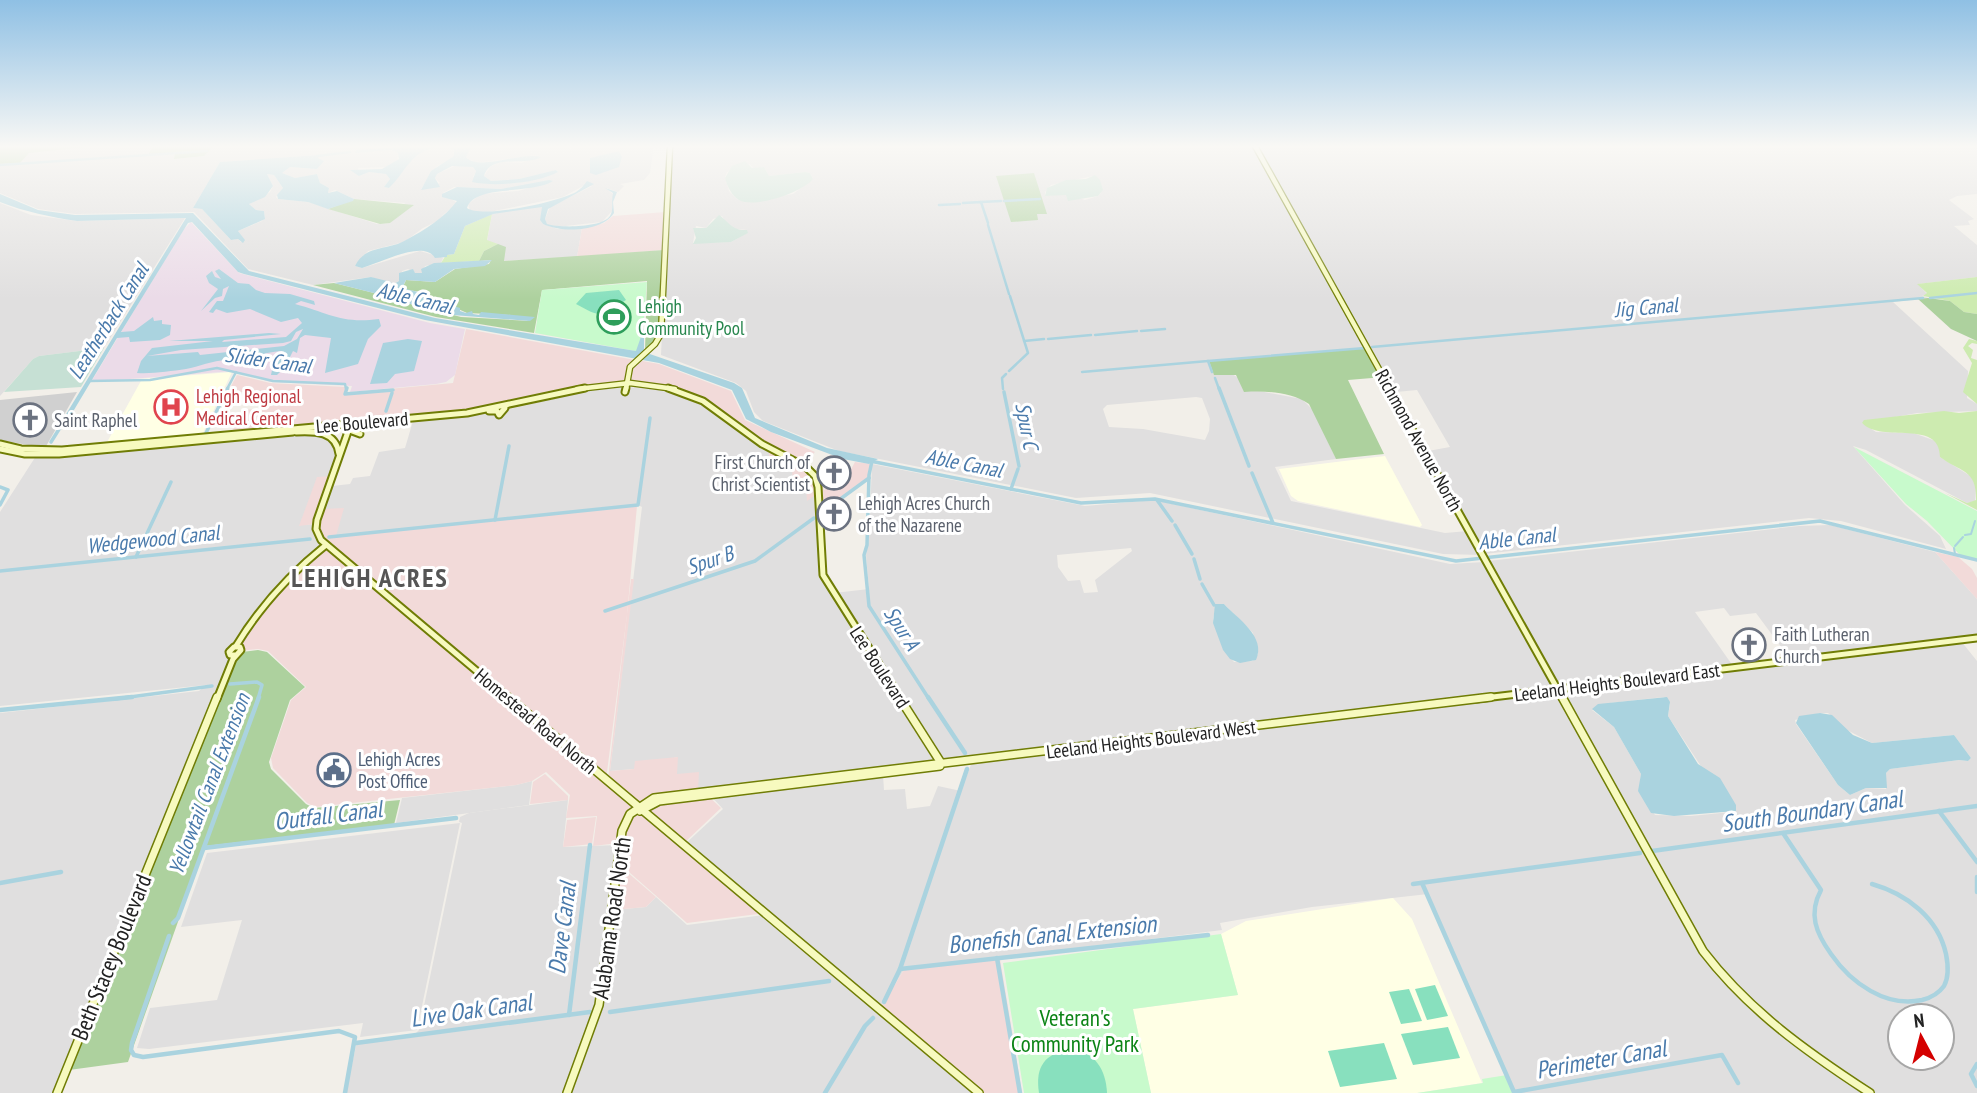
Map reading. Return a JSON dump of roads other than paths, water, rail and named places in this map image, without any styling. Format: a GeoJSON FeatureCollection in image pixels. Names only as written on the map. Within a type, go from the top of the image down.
{"type":"FeatureCollection","features":[{"type":"Feature","properties":{"kind":"main road"},"geometry":{"type":"LineString","coordinates":[[627,387],[629,369],[658,340],[662,330],[668,197]]}},
{"type":"Feature","properties":{"kind":"main road","name":"Richmond Avenue North"},"geometry":{"type":"LineString","coordinates":[[1283,197],[1703,951],[1739,996],[1791,1041],[1870,1093]]}},
{"type":"Feature","properties":{"kind":"main road","name":"Lee Boulevard"},"geometry":{"type":"LineString","coordinates":[[0,449],[32,455],[69,454],[296,432],[480,412],[599,385],[681,391],[709,404],[762,444],[814,474],[818,487],[823,575],[942,764]]}},
{"type":"Feature","properties":{"kind":"main road","name":"Lee Boulevard"},"geometry":{"type":"LineString","coordinates":[[0,444],[38,451],[285,429],[413,421],[489,411],[498,412],[499,415],[505,408],[588,390],[627,387]]}},
{"type":"Feature","properties":{"kind":"main road"},"geometry":{"type":"LineString","coordinates":[[516,406],[540,397]]}},
{"type":"Feature","properties":{"kind":"main road"},"geometry":{"type":"LineString","coordinates":[[413,421],[432,416]]}},
{"type":"Feature","properties":{"kind":"main road"},"geometry":{"type":"LineString","coordinates":[[352,426],[360,434]]}},
{"type":"Feature","properties":{"kind":"main road"},"geometry":{"type":"LineString","coordinates":[[338,458],[352,426]]}},
{"type":"Feature","properties":{"kind":"main road"},"geometry":{"type":"LineString","coordinates":[[326,545],[318,534],[317,523],[352,426]]}},
{"type":"Feature","properties":{"kind":"main road"},"geometry":{"type":"LineString","coordinates":[[242,437],[285,429]]}},
{"type":"Feature","properties":{"kind":"main road"},"geometry":{"type":"LineString","coordinates":[[296,432],[317,432],[331,437],[338,445],[337,465]]}},
{"type":"Feature","properties":{"kind":"main road"},"geometry":{"type":"LineString","coordinates":[[69,454],[102,446]]}},
{"type":"Feature","properties":{"kind":"main road","name":"Beth Stacey Boulevard"},"geometry":{"type":"LineString","coordinates":[[57,1093],[230,666],[234,655],[230,651],[238,644],[259,612],[311,557],[326,545]]}},
{"type":"Feature","properties":{"kind":"main road","name":"Homestead Road North"},"geometry":{"type":"LineString","coordinates":[[326,545],[979,1093]]}},
{"type":"Feature","properties":{"kind":"main road","name":"Leeland Heights Boulevard East"},"geometry":{"type":"LineString","coordinates":[[1341,716],[1977,638]]}},
{"type":"Feature","properties":{"kind":"main road","name":"Leeland Heights Boulevard West"},"geometry":{"type":"LineString","coordinates":[[639,809],[659,801],[1341,716]]}},
{"type":"Feature","properties":{"kind":"main road","name":"Alabama Road North"},"geometry":{"type":"LineString","coordinates":[[567,1093],[597,1010],[620,836],[624,825],[639,809]]}},
{"type":"Feature","properties":{"kind":"water"},"geometry":{"type":"Polygon","coordinates":[[[0,197],[7,197],[38,210],[75,215],[193,213],[249,271],[435,318],[636,351],[644,328],[644,352],[734,383],[742,388],[755,418],[827,448],[878,459],[869,464],[843,459],[771,432],[746,419],[732,390],[659,363],[425,320],[238,272],[192,222],[188,223],[121,332],[134,331],[153,317],[154,321],[162,320],[162,324],[171,325],[170,335],[160,340],[130,342],[129,337],[117,338],[68,420],[57,429],[186,218],[77,221],[38,214],[0,202],[0,197]]]}},
{"type":"Feature","properties":{"kind":"water"},"geometry":{"type":"Polygon","coordinates":[[[199,197],[265,197],[249,204],[256,210],[264,211],[265,219],[238,231],[245,240],[243,243],[238,239],[231,240],[202,209],[193,208],[199,197]]]}},
{"type":"Feature","properties":{"kind":"water"},"geometry":{"type":"Polygon","coordinates":[[[442,197],[478,197],[467,208],[488,212],[570,197],[548,209],[545,219],[547,224],[580,226],[598,223],[610,216],[613,197],[615,197],[614,213],[601,224],[591,227],[560,229],[543,224],[540,220],[542,207],[493,214],[465,226],[454,254],[447,257],[435,258],[429,253],[412,251],[362,268],[355,266],[365,254],[399,243],[420,232],[457,201],[442,197]]]}},
{"type":"Feature","properties":{"kind":"water"},"geometry":{"type":"Polygon","coordinates":[[[278,199],[354,199],[328,209],[308,202],[278,199]]]}},
{"type":"Feature","properties":{"kind":"water"},"geometry":{"type":"Polygon","coordinates":[[[492,260],[485,266],[454,269],[435,282],[406,280],[402,288],[426,294],[428,298],[460,308],[460,311],[466,313],[472,311],[473,314],[479,315],[481,312],[535,317],[530,321],[453,315],[395,300],[382,300],[374,293],[334,283],[371,277],[391,282],[392,285],[399,281],[399,273],[413,269],[415,273],[422,273],[421,269],[434,263],[492,260]]]}},
{"type":"Feature","properties":{"kind":"water"},"geometry":{"type":"Polygon","coordinates":[[[219,269],[238,283],[249,284],[256,290],[290,294],[314,301],[315,305],[301,301],[295,304],[345,319],[379,319],[381,326],[368,339],[358,364],[325,373],[331,338],[305,335],[300,338],[297,353],[293,351],[285,367],[277,375],[271,375],[273,365],[282,358],[282,351],[260,355],[240,363],[227,360],[186,369],[137,373],[141,361],[152,348],[213,341],[169,341],[269,333],[281,334],[222,342],[286,337],[302,323],[298,318],[281,322],[250,309],[227,313],[216,309],[213,313],[209,312],[217,301],[223,301],[229,286],[223,289],[222,296],[215,298],[201,311],[218,289],[209,283],[206,276],[212,271],[215,277],[221,279],[215,271],[219,269]],[[303,329],[296,332],[291,341],[283,343],[181,350],[147,356],[198,352],[200,355],[284,346],[297,339],[303,329]]]}},
{"type":"Feature","properties":{"kind":"water"},"geometry":{"type":"Polygon","coordinates":[[[408,339],[422,341],[414,371],[395,374],[387,383],[370,384],[383,343],[408,339]]]}},
{"type":"Feature","properties":{"kind":"water"},"geometry":{"type":"Polygon","coordinates":[[[1215,604],[1224,604],[1249,629],[1257,644],[1256,660],[1240,663],[1230,659],[1223,650],[1213,623],[1215,604]]]}},
{"type":"Feature","properties":{"kind":"water"},"geometry":{"type":"Polygon","coordinates":[[[1667,697],[1670,702],[1668,716],[1698,764],[1720,778],[1736,805],[1736,811],[1674,816],[1651,813],[1638,791],[1641,774],[1614,727],[1592,709],[1598,704],[1667,697]]]}},
{"type":"Feature","properties":{"kind":"water"},"geometry":{"type":"Polygon","coordinates":[[[1820,713],[1832,715],[1853,735],[1872,743],[1954,735],[1971,758],[1968,761],[1890,769],[1886,773],[1887,788],[1866,788],[1850,795],[1838,785],[1796,723],[1799,716],[1820,713]]]}},
{"type":"Feature","properties":{"kind":"waterway","name":"Spur C"},"geometry":{"type":"LineString","coordinates":[[1004,201],[1040,199]]}},
{"type":"Feature","properties":{"kind":"waterway","name":"Spur C"},"geometry":{"type":"LineString","coordinates":[[981,202],[1001,201]]}},
{"type":"Feature","properties":{"kind":"waterway","name":"Spur C"},"geometry":{"type":"LineString","coordinates":[[963,203],[981,202]]}},
{"type":"Feature","properties":{"kind":"waterway","name":"Spur C"},"geometry":{"type":"LineString","coordinates":[[981,202],[988,223]]}},
{"type":"Feature","properties":{"kind":"waterway","name":"Spur C"},"geometry":{"type":"LineString","coordinates":[[939,205],[960,204]]}},
{"type":"Feature","properties":{"kind":"waterway","name":"Spur C"},"geometry":{"type":"LineString","coordinates":[[988,225],[1009,294]]}},
{"type":"Feature","properties":{"kind":"waterway","name":"Jig Canal"},"geometry":{"type":"LineString","coordinates":[[1930,298],[1977,293]]}},
{"type":"Feature","properties":{"kind":"waterway","name":"Spur C"},"geometry":{"type":"LineString","coordinates":[[1010,296],[1024,341]]}},
{"type":"Feature","properties":{"kind":"waterway","name":"Jig Canal"},"geometry":{"type":"LineString","coordinates":[[1372,347],[1923,298]]}},
{"type":"Feature","properties":{"kind":"waterway"},"geometry":{"type":"LineString","coordinates":[[1141,331],[1165,329]]}},
{"type":"Feature","properties":{"kind":"waterway"},"geometry":{"type":"LineString","coordinates":[[1095,335],[1137,331]]}},
{"type":"Feature","properties":{"kind":"waterway"},"geometry":{"type":"LineString","coordinates":[[1048,339],[1091,335]]}},
{"type":"Feature","properties":{"kind":"waterway"},"geometry":{"type":"LineString","coordinates":[[1024,341],[1044,339]]}},
{"type":"Feature","properties":{"kind":"waterway","name":"Spur C"},"geometry":{"type":"LineString","coordinates":[[1009,371],[1028,353],[1024,341]]}},
{"type":"Feature","properties":{"kind":"waterway","name":"Jig Canal"},"geometry":{"type":"LineString","coordinates":[[1208,361],[1365,348]]}},
{"type":"Feature","properties":{"kind":"waterway","name":"Jig Canal"},"geometry":{"type":"LineString","coordinates":[[1082,372],[1208,361]]}},
{"type":"Feature","properties":{"kind":"waterway","name":"Jig Canal"},"geometry":{"type":"LineString","coordinates":[[1208,361],[1212,372]]}},
{"type":"Feature","properties":{"kind":"waterway","name":"Slider Canal"},"geometry":{"type":"LineString","coordinates":[[89,381],[150,380],[217,368],[236,372]]}},
{"type":"Feature","properties":{"kind":"waterway"},"geometry":{"type":"LineString","coordinates":[[227,389],[236,372]]}},
{"type":"Feature","properties":{"kind":"waterway","name":"Slider Canal"},"geometry":{"type":"LineString","coordinates":[[236,372],[273,381],[345,384],[346,389]]}},
{"type":"Feature","properties":{"kind":"waterway","name":"Spur C"},"geometry":{"type":"LineString","coordinates":[[1003,389],[1002,378],[1006,374]]}},
{"type":"Feature","properties":{"kind":"waterway","name":"Jig Canal"},"geometry":{"type":"LineString","coordinates":[[1215,378],[1219,389]]}},
{"type":"Feature","properties":{"kind":"waterway"},"geometry":{"type":"LineString","coordinates":[[206,433],[228,388]]}},
{"type":"Feature","properties":{"kind":"waterway","name":"Slider Canal"},"geometry":{"type":"LineString","coordinates":[[347,388],[345,394],[393,390]]}},
{"type":"Feature","properties":{"kind":"waterway","name":"Jig Canal"},"geometry":{"type":"LineString","coordinates":[[1219,388],[1249,466]]}},
{"type":"Feature","properties":{"kind":"waterway","name":"Spur C"},"geometry":{"type":"LineString","coordinates":[[1004,392],[1019,466]]}},
{"type":"Feature","properties":{"kind":"waterway","name":"Slider Canal"},"geometry":{"type":"LineString","coordinates":[[386,411],[392,393]]}},
{"type":"Feature","properties":{"kind":"waterway","name":"Wedgewood Canal"},"geometry":{"type":"LineString","coordinates":[[495,520],[638,505],[650,418]]}},
{"type":"Feature","properties":{"kind":"waterway","name":"Leatherback Canal"},"geometry":{"type":"LineString","coordinates":[[51,442],[61,426]]}},
{"type":"Feature","properties":{"kind":"waterway"},"geometry":{"type":"LineString","coordinates":[[495,520],[509,446]]}},
{"type":"Feature","properties":{"kind":"waterway","name":"Spur A"},"geometry":{"type":"LineString","coordinates":[[869,478],[872,461]]}},
{"type":"Feature","properties":{"kind":"waterway","name":"Able Canal"},"geometry":{"type":"LineString","coordinates":[[872,461],[1081,503],[1155,499],[1456,561],[1820,521],[1977,560]]}},
{"type":"Feature","properties":{"kind":"waterway","name":"Spur C"},"geometry":{"type":"LineString","coordinates":[[1011,489],[1018,469]]}},
{"type":"Feature","properties":{"kind":"waterway","name":"Jig Canal"},"geometry":{"type":"LineString","coordinates":[[1252,473],[1273,523]]}},
{"type":"Feature","properties":{"kind":"waterway","name":"Spur B"},"geometry":{"type":"LineString","coordinates":[[824,511],[869,478]]}},
{"type":"Feature","properties":{"kind":"waterway","name":"Spur A"},"geometry":{"type":"LineString","coordinates":[[869,478],[867,545],[864,555],[869,606],[929,699]]}},
{"type":"Feature","properties":{"kind":"waterway"},"geometry":{"type":"LineString","coordinates":[[136,557],[171,482]]}},
{"type":"Feature","properties":{"kind":"waterway"},"geometry":{"type":"LineString","coordinates":[[0,487],[8,490],[0,505]]}},
{"type":"Feature","properties":{"kind":"waterway"},"geometry":{"type":"LineString","coordinates":[[1157,500],[1172,521]]}},
{"type":"Feature","properties":{"kind":"waterway","name":"Spur B"},"geometry":{"type":"LineString","coordinates":[[605,611],[755,561],[814,518]]}},
{"type":"Feature","properties":{"kind":"waterway","name":"Wedgewood Canal"},"geometry":{"type":"LineString","coordinates":[[329,537],[495,520]]}},
{"type":"Feature","properties":{"kind":"waterway"},"geometry":{"type":"LineString","coordinates":[[1965,535],[1971,534],[1975,521]]}},
{"type":"Feature","properties":{"kind":"waterway"},"geometry":{"type":"LineString","coordinates":[[1175,525],[1192,554]]}},
{"type":"Feature","properties":{"kind":"waterway"},"geometry":{"type":"LineString","coordinates":[[1955,546],[1963,537]]}},
{"type":"Feature","properties":{"kind":"waterway","name":"Wedgewood Canal"},"geometry":{"type":"LineString","coordinates":[[136,557],[310,539]]}},
{"type":"Feature","properties":{"kind":"waterway","name":"Able Canal"},"geometry":{"type":"LineString","coordinates":[[1954,548],[1955,554]]}},
{"type":"Feature","properties":{"kind":"waterway","name":"Wedgewood Canal"},"geometry":{"type":"LineString","coordinates":[[0,571],[136,557]]}},
{"type":"Feature","properties":{"kind":"waterway"},"geometry":{"type":"LineString","coordinates":[[1194,559],[1200,579]]}},
{"type":"Feature","properties":{"kind":"waterway"},"geometry":{"type":"LineString","coordinates":[[1202,584],[1214,605]]}},
{"type":"Feature","properties":{"kind":"waterway","name":"Yellowtail Canal Extension"},"geometry":{"type":"LineString","coordinates":[[230,684],[257,682],[262,685],[258,699]]}},
{"type":"Feature","properties":{"kind":"waterway","name":"Yellowtail Canal Extension"},"geometry":{"type":"LineString","coordinates":[[124,698],[212,686]]}},
{"type":"Feature","properties":{"kind":"waterway","name":"Yellowtail Canal Extension"},"geometry":{"type":"LineString","coordinates":[[124,698],[132,697]]}},
{"type":"Feature","properties":{"kind":"waterway","name":"Yellowtail Canal Extension"},"geometry":{"type":"LineString","coordinates":[[173,923],[178,918],[259,697]]}},
{"type":"Feature","properties":{"kind":"waterway","name":"Spur A"},"geometry":{"type":"LineString","coordinates":[[928,697],[965,753]]}},
{"type":"Feature","properties":{"kind":"waterway","name":"Yellowtail Canal Extension"},"geometry":{"type":"LineString","coordinates":[[0,710],[124,698]]}},
{"type":"Feature","properties":{"kind":"waterway","name":"Yellowtail Canal Extension"},"geometry":{"type":"LineString","coordinates":[[115,699],[124,698]]}},
{"type":"Feature","properties":{"kind":"waterway","name":"Spur A"},"geometry":{"type":"LineString","coordinates":[[900,969],[967,769]]}},
{"type":"Feature","properties":{"kind":"waterway","name":"South Boundary Canal"},"geometry":{"type":"LineString","coordinates":[[1939,811],[1977,806]]}},
{"type":"Feature","properties":{"kind":"waterway","name":"South Boundary Canal"},"geometry":{"type":"LineString","coordinates":[[1652,851],[1939,811]]}},
{"type":"Feature","properties":{"kind":"waterway"},"geometry":{"type":"LineString","coordinates":[[1939,811],[1977,862]]}},
{"type":"Feature","properties":{"kind":"waterway","name":"Outfall Canal"},"geometry":{"type":"LineString","coordinates":[[204,848],[456,818]]}},
{"type":"Feature","properties":{"kind":"waterway"},"geometry":{"type":"LineString","coordinates":[[1783,833],[1821,890],[1815,907],[1815,923],[1821,939],[1839,965],[1859,983],[1883,997],[1909,1002],[1931,997],[1944,986],[1948,966],[1936,929],[1909,901],[1872,884]]}},
{"type":"Feature","properties":{"kind":"waterway","name":"Dave Canal"},"geometry":{"type":"LineString","coordinates":[[569,1015],[590,845]]}},
{"type":"Feature","properties":{"kind":"waterway","name":"South Boundary Canal"},"geometry":{"type":"LineString","coordinates":[[1413,884],[1640,853]]}},
{"type":"Feature","properties":{"kind":"waterway"},"geometry":{"type":"LineString","coordinates":[[0,883],[61,872]]}},
{"type":"Feature","properties":{"kind":"waterway"},"geometry":{"type":"LineString","coordinates":[[1977,877],[1977,892]]}},
{"type":"Feature","properties":{"kind":"waterway","name":"Perimeter Canal"},"geometry":{"type":"LineString","coordinates":[[1422,883],[1514,1092],[1722,1055],[1738,1083]]}},
{"type":"Feature","properties":{"kind":"waterway","name":"Bonefish Canal Extension"},"geometry":{"type":"LineString","coordinates":[[997,958],[1208,935]]}},
{"type":"Feature","properties":{"kind":"waterway","name":"Yellowtail Canal Extension"},"geometry":{"type":"LineString","coordinates":[[169,936],[132,1043],[131,1050],[134,1055],[143,1057],[339,1031],[355,1037],[345,1093]]}},
{"type":"Feature","properties":{"kind":"waterway","name":"Bonefish Canal Extension"},"geometry":{"type":"LineString","coordinates":[[900,969],[997,958]]}},
{"type":"Feature","properties":{"kind":"waterway"},"geometry":{"type":"LineString","coordinates":[[997,958],[1020,1093]]}},
{"type":"Feature","properties":{"kind":"waterway","name":"Spur A"},"geometry":{"type":"LineString","coordinates":[[884,1002],[900,969]]}},
{"type":"Feature","properties":{"kind":"waterway","name":"Live Oak Canal"},"geometry":{"type":"LineString","coordinates":[[610,1012],[829,981]]}},
{"type":"Feature","properties":{"kind":"waterway","name":"Live Oak Canal"},"geometry":{"type":"LineString","coordinates":[[569,1015],[590,1012]]}},
{"type":"Feature","properties":{"kind":"waterway","name":"Live Oak Canal"},"geometry":{"type":"LineString","coordinates":[[356,1043],[569,1015]]}},
{"type":"Feature","properties":{"kind":"waterway","name":"Spur A"},"geometry":{"type":"LineString","coordinates":[[825,1093],[865,1026],[873,1018]]}},
{"type":"Feature","properties":{"kind":"waterway"},"geometry":{"type":"LineString","coordinates":[[1977,1064],[1971,1074],[1977,1086]]}},
{"type":"Feature","properties":{"kind":"place","name":"Lehigh Community Pool"},"geometry":{"type":"Point","coordinates":[614,317]}},
{"type":"Feature","properties":{"kind":"place","name":"Lehigh Regional Medical Center"},"geometry":{"type":"Point","coordinates":[171,407]}},
{"type":"Feature","properties":{"kind":"place","name":"Saint Raphel"},"geometry":{"type":"Point","coordinates":[30,420]}},
{"type":"Feature","properties":{"kind":"place","name":"First Church of Christ Scientist"},"geometry":{"type":"Point","coordinates":[834,473]}},
{"type":"Feature","properties":{"kind":"place","name":"Lehigh Acres Church of the Nazarene"},"geometry":{"type":"Point","coordinates":[834,514]}},
{"type":"Feature","properties":{"kind":"place","name":"Faith Lutheran Church"},"geometry":{"type":"Point","coordinates":[1749,645]}},
{"type":"Feature","properties":{"kind":"place","name":"Lehigh Acres Post Office"},"geometry":{"type":"Point","coordinates":[334,770]}},
{"type":"Feature","properties":{"kind":"district","name":"LEHIGH ACRES"},"geometry":{"type":"Point","coordinates":[370,577]}},
{"type":"Feature","properties":{"kind":"park label","name":"Veteran's Community Park"},"geometry":{"type":"Point","coordinates":[1075,1030]}}]}
